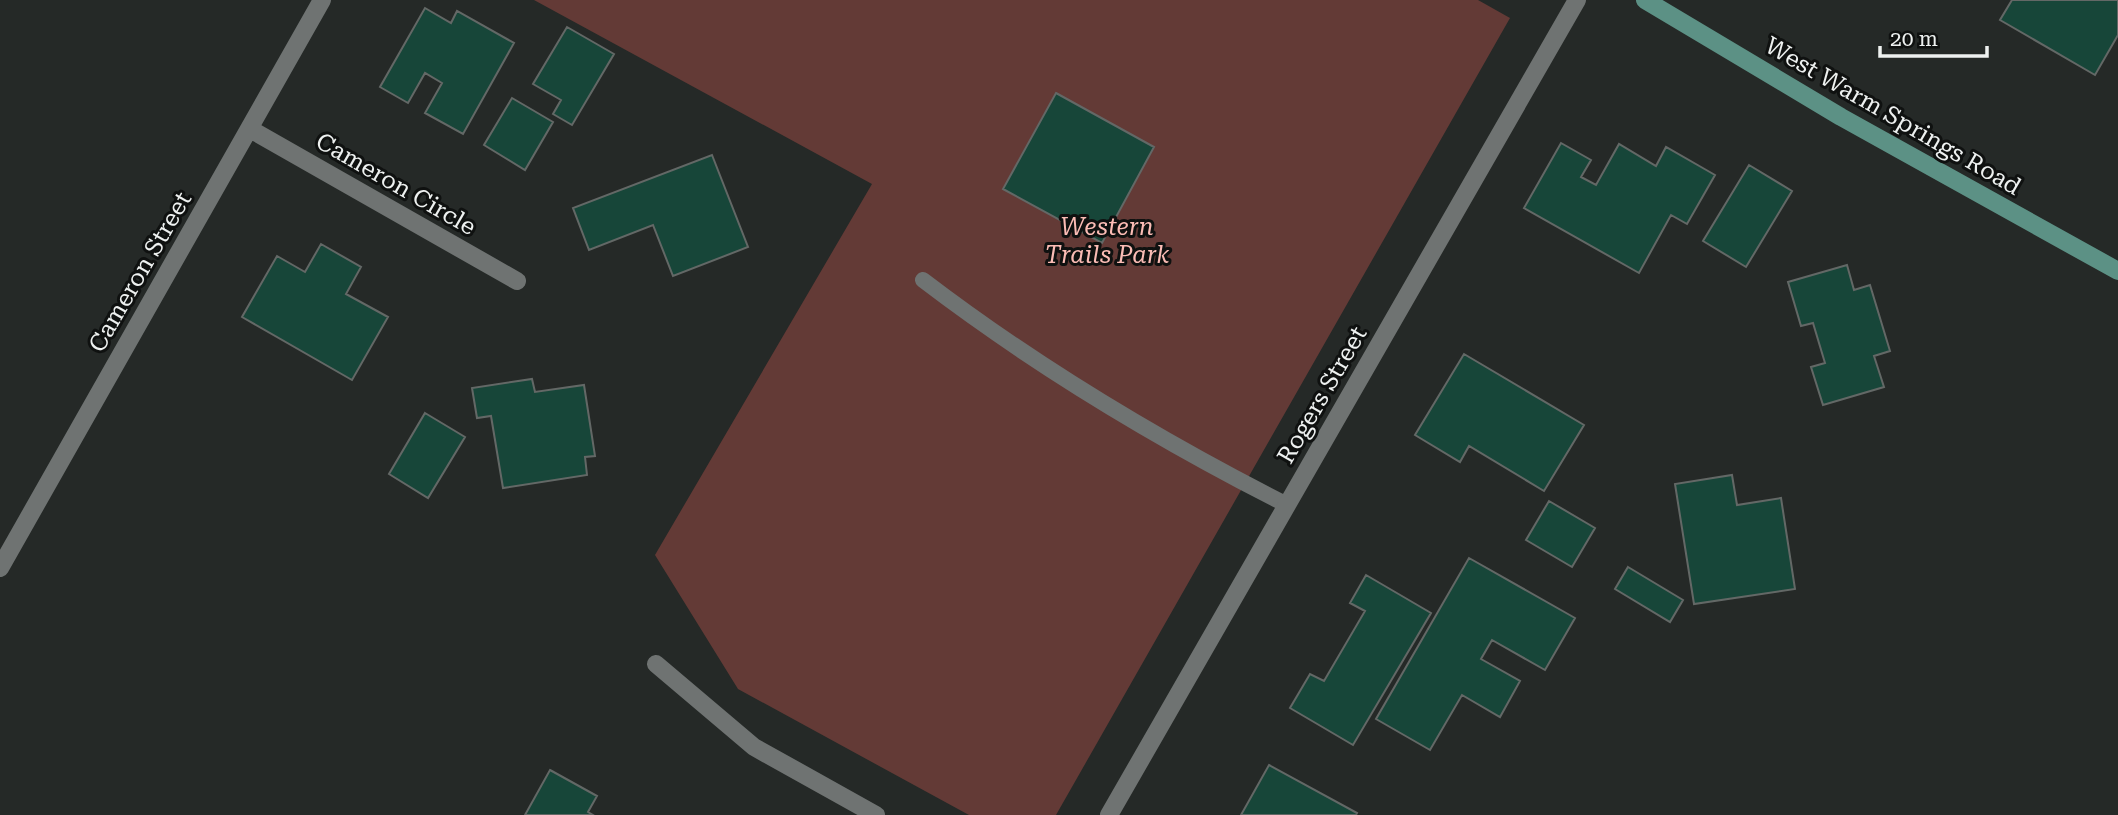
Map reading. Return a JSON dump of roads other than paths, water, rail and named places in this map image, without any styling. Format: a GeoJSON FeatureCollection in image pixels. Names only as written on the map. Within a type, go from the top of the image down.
{"type":"FeatureCollection","features":[{"type":"Feature","properties":{"kind":"main road","name":"West Warm Springs Road"},"geometry":{"type":"LineString","coordinates":[[1645,0],[1841,117],[2118,271]]}},
{"type":"Feature","properties":{"kind":"street","name":"Cameron Street"},"geometry":{"type":"LineString","coordinates":[[0,568],[322,0]]}},
{"type":"Feature","properties":{"kind":"street","name":"Rogers Street"},"geometry":{"type":"LineString","coordinates":[[1109,815],[1577,0]]}},
{"type":"Feature","properties":{"kind":"street","name":"Cameron Circle"},"geometry":{"type":"LineString","coordinates":[[250,129],[517,281]]}},
{"type":"Feature","properties":{"kind":"street"},"geometry":{"type":"LineString","coordinates":[[656,664],[754,747],[876,815]]}},
{"type":"Feature","properties":{"kind":"lane"},"geometry":{"type":"LineString","coordinates":[[923,280],[996,335],[1126,418],[1287,505]]}},
{"type":"Feature","properties":{"kind":"park label","name":"Western Trails Park"},"geometry":{"type":"Point","coordinates":[1107,241]}}]}
